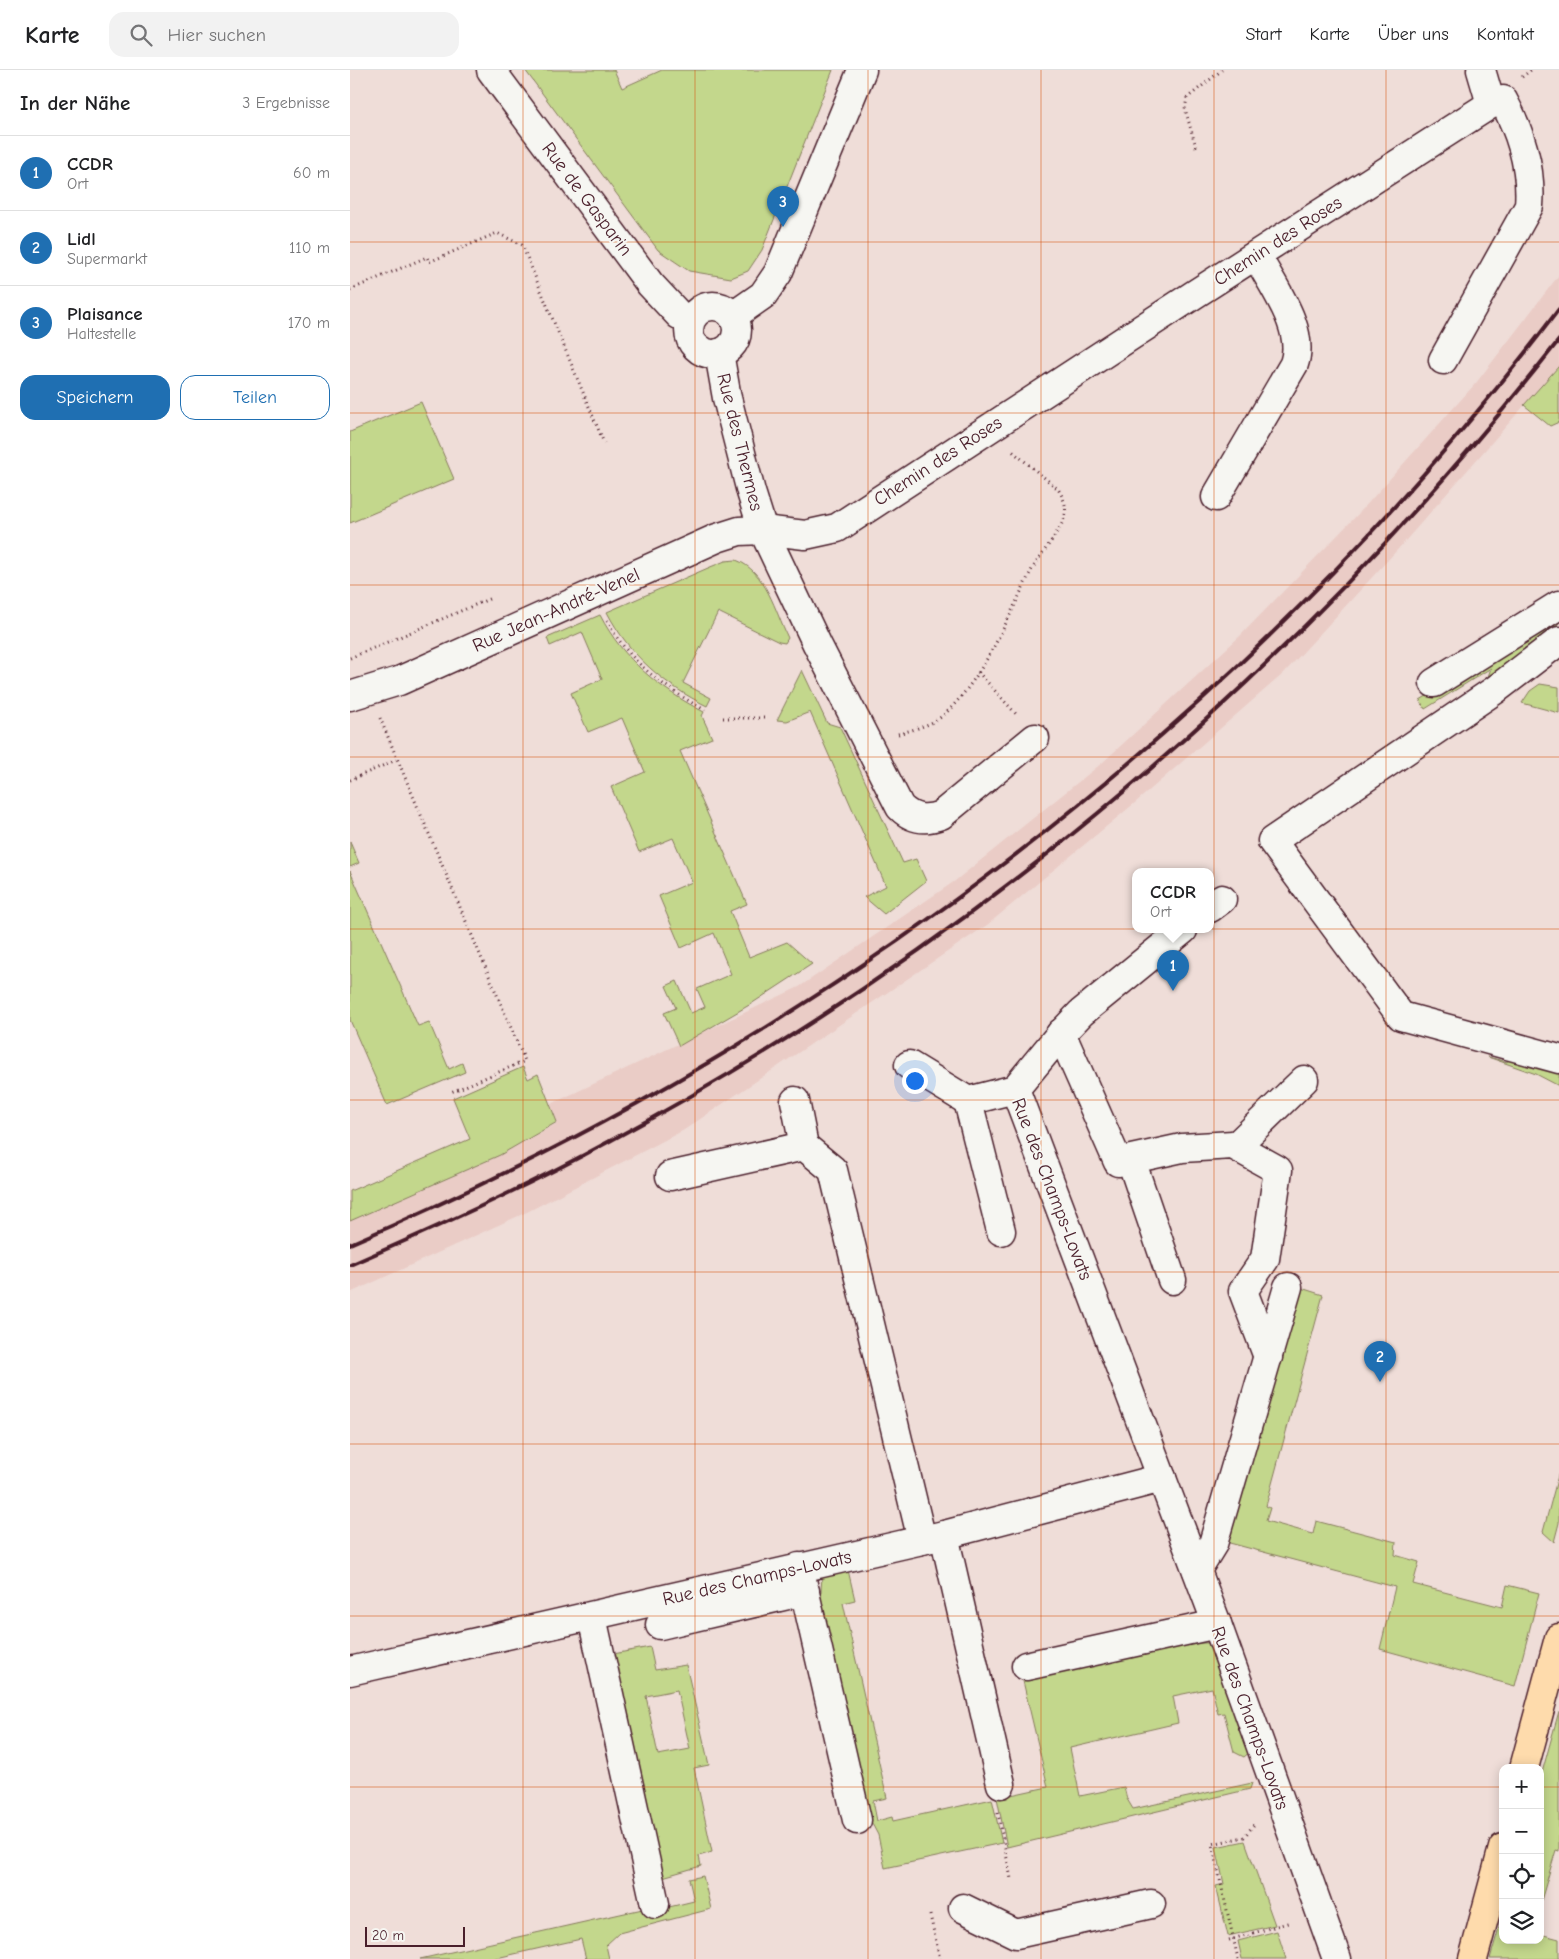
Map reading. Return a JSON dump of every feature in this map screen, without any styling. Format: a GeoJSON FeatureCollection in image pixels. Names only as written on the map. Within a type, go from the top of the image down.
{"type":"FeatureCollection","features":[{"type":"Feature","properties":{"kind":"main road"},"geometry":{"type":"LineString","coordinates":[[1525,1764],[1559,1638]]}},
{"type":"Feature","properties":{"kind":"main road"},"geometry":{"type":"LineString","coordinates":[[1473,1959],[1501,1854]]}},
{"type":"Feature","properties":{"kind":"street","name":"Rue de Gasparin"},"geometry":{"type":"LineString","coordinates":[[491,70],[650,284],[679,315],[690,321]]}},
{"type":"Feature","properties":{"kind":"street"},"geometry":{"type":"LineString","coordinates":[[733,316],[763,295],[778,273],[862,70]]}},
{"type":"Feature","properties":{"kind":"street"},"geometry":{"type":"LineString","coordinates":[[1443,360],[1529,206],[1528,166],[1518,131],[1497,102],[1481,70]]}},
{"type":"Feature","properties":{"kind":"street","name":"Chemin des Roses"},"geometry":{"type":"LineString","coordinates":[[763,530],[805,535],[837,528],[1497,102]]}},
{"type":"Feature","properties":{"kind":"street"},"geometry":{"type":"LineString","coordinates":[[1216,497],[1294,364],[1298,353],[1296,331],[1256,256]]}},
{"type":"Feature","properties":{"kind":"street"},"geometry":{"type":"LineString","coordinates":[[712,306],[720,307],[733,316],[738,331],[736,339],[726,351],[711,354],[698,349],[690,336],[690,321],[699,311],[712,306]]}},
{"type":"Feature","properties":{"kind":"street","name":"Rue des Thermes"},"geometry":{"type":"LineString","coordinates":[[719,353],[727,398],[763,530]]}},
{"type":"Feature","properties":{"kind":"street"},"geometry":{"type":"LineString","coordinates":[[763,530],[817,644],[900,806],[907,814],[930,819],[941,815],[1035,738]]}},
{"type":"Feature","properties":{"kind":"street","name":"Rue Jean-André-Venel"},"geometry":{"type":"LineString","coordinates":[[350,696],[399,681],[696,546],[739,531],[763,530]]}},
{"type":"Feature","properties":{"kind":"street"},"geometry":{"type":"LineString","coordinates":[[1434,683],[1559,605]]}},
{"type":"Feature","properties":{"kind":"street"},"geometry":{"type":"LineString","coordinates":[[1559,641],[1495,690],[1272,841],[1401,1016],[1559,1059]]}},
{"type":"Feature","properties":{"kind":"street","name":"Rue des Champs-Lovats"},"geometry":{"type":"LineString","coordinates":[[1179,933],[1098,998],[1061,1033],[1015,1089],[1217,1624],[1337,1959]]}},
{"type":"Feature","properties":{"kind":"street"},"geometry":{"type":"LineString","coordinates":[[1061,1033],[1118,1162],[1182,1148],[1236,1146],[1278,1170],[1265,1259],[1243,1291],[1268,1357]]}},
{"type":"Feature","properties":{"kind":"street"},"geometry":{"type":"LineString","coordinates":[[909,1065],[968,1101],[1001,1231]]}},
{"type":"Feature","properties":{"kind":"street"},"geometry":{"type":"LineString","coordinates":[[1236,1146],[1304,1080]]}},
{"type":"Feature","properties":{"kind":"street"},"geometry":{"type":"LineString","coordinates":[[968,1101],[1015,1089]]}},
{"type":"Feature","properties":{"kind":"street"},"geometry":{"type":"LineString","coordinates":[[795,1101],[804,1146],[833,1170],[1001,1784]]}},
{"type":"Feature","properties":{"kind":"street"},"geometry":{"type":"LineString","coordinates":[[670,1176],[804,1146]]}},
{"type":"Feature","properties":{"kind":"street"},"geometry":{"type":"LineString","coordinates":[[1131,1160],[1172,1280]]}},
{"type":"Feature","properties":{"kind":"street"},"geometry":{"type":"LineString","coordinates":[[1197,1570],[1213,1544],[1288,1287]]}},
{"type":"Feature","properties":{"kind":"street","name":"Rue des Champs-Lovats"},"geometry":{"type":"LineString","coordinates":[[350,1671],[592,1617],[802,1579],[933,1538],[1162,1478]]}},
{"type":"Feature","properties":{"kind":"street"},"geometry":{"type":"LineString","coordinates":[[660,1625],[802,1579],[857,1820]]}},
{"type":"Feature","properties":{"kind":"street"},"geometry":{"type":"LineString","coordinates":[[592,1617],[655,1904]]}},
{"type":"Feature","properties":{"kind":"street"},"geometry":{"type":"LineString","coordinates":[[1026,1666],[1217,1624]]}},
{"type":"Feature","properties":{"kind":"street"},"geometry":{"type":"LineString","coordinates":[[963,1908],[1016,1934],[1151,1904]]}},
{"type":"Feature","properties":{"kind":"path"},"geometry":{"type":"LineString","coordinates":[[1196,147],[1185,109],[1187,98],[1222,70]]}},
{"type":"Feature","properties":{"kind":"path"},"geometry":{"type":"LineString","coordinates":[[350,290],[427,256],[429,262],[497,233],[522,246],[604,443]]}},
{"type":"Feature","properties":{"kind":"path"},"geometry":{"type":"LineString","coordinates":[[867,742],[933,722],[951,707],[978,672],[1021,596],[1030,573],[1065,516],[1063,496],[1058,490],[1003,443],[990,428]]}},
{"type":"Feature","properties":{"kind":"path"},"geometry":{"type":"LineString","coordinates":[[350,658],[489,599]]}},
{"type":"Feature","properties":{"kind":"path"},"geometry":{"type":"LineString","coordinates":[[606,619],[614,635],[632,657],[655,679],[705,710]]}},
{"type":"Feature","properties":{"kind":"path"},"geometry":{"type":"LineString","coordinates":[[978,672],[1005,699],[1035,738]]}},
{"type":"Feature","properties":{"kind":"path"},"geometry":{"type":"LineString","coordinates":[[377,713],[525,1061],[451,1092]]}},
{"type":"Feature","properties":{"kind":"path"},"geometry":{"type":"LineString","coordinates":[[723,718],[768,718]]}},
{"type":"Feature","properties":{"kind":"path"},"geometry":{"type":"LineString","coordinates":[[350,780],[396,760]]}},
{"type":"Feature","properties":{"kind":"path"},"geometry":{"type":"LineString","coordinates":[[1001,1784],[994,1799],[1011,1879]]}},
{"type":"Feature","properties":{"kind":"path"},"geometry":{"type":"LineString","coordinates":[[1238,1959],[1212,1844],[1244,1837],[1278,1796]]}},
{"type":"Feature","properties":{"kind":"path"},"geometry":{"type":"LineString","coordinates":[[930,1915],[940,1959]]}},
{"type":"Feature","properties":{"kind":"path"},"geometry":{"type":"LineString","coordinates":[[1229,1940],[1276,1928]]}},
{"type":"Feature","properties":{"kind":"shaded area"},"geometry":{"type":"Polygon","coordinates":[[[1559,275],[1559,366],[1399,548],[1283,674],[1136,802],[987,925],[684,1130],[527,1212],[350,1293],[350,1221],[500,1155],[557,1123],[551,1104],[799,987],[955,881],[1102,763],[1239,637],[1361,511],[1476,383],[1559,275]]]}},
{"type":"Feature","properties":{"kind":"green space"},"geometry":{"type":"Polygon","coordinates":[[[525,70],[614,70],[622,88],[662,70],[833,70],[762,250],[748,271],[731,278],[689,271],[658,250],[525,70]]]}},
{"type":"Feature","properties":{"kind":"green space"},"geometry":{"type":"Polygon","coordinates":[[[1559,366],[1559,422],[1550,426],[1524,405],[1559,366]]]}},
{"type":"Feature","properties":{"kind":"green space"},"geometry":{"type":"Polygon","coordinates":[[[421,402],[454,479],[350,523],[350,432],[421,402]]]}},
{"type":"Feature","properties":{"kind":"green space"},"geometry":{"type":"Polygon","coordinates":[[[736,560],[746,565],[762,582],[774,604],[788,638],[785,643],[779,642],[718,612],[683,683],[711,698],[707,706],[676,688],[649,667],[626,642],[607,612],[725,561],[736,560]]]}},
{"type":"Feature","properties":{"kind":"green space"},"geometry":{"type":"Polygon","coordinates":[[[600,615],[620,646],[644,672],[672,693],[704,712],[702,716],[712,738],[680,751],[747,904],[730,911],[749,957],[787,942],[812,964],[751,1004],[679,1046],[664,1013],[676,1008],[666,986],[677,981],[691,1013],[705,1007],[697,989],[731,974],[714,933],[681,948],[659,896],[692,882],[673,838],[639,852],[611,787],[645,772],[622,718],[588,732],[571,693],[602,679],[582,632],[550,646],[547,638],[600,615]]]}},
{"type":"Feature","properties":{"kind":"green space"},"geometry":{"type":"Polygon","coordinates":[[[1559,618],[1559,623],[1482,695],[1491,668],[1425,709],[1420,700],[1559,618]]]}},
{"type":"Feature","properties":{"kind":"green space"},"geometry":{"type":"Polygon","coordinates":[[[802,670],[827,723],[840,727],[903,863],[916,859],[926,881],[884,914],[864,897],[886,886],[810,712],[787,721],[777,720],[802,670]]]}},
{"type":"Feature","properties":{"kind":"green space"},"geometry":{"type":"Polygon","coordinates":[[[1540,684],[1559,687],[1559,713],[1522,703],[1530,691],[1540,684]]]}},
{"type":"Feature","properties":{"kind":"green space"},"geometry":{"type":"Polygon","coordinates":[[[350,842],[359,863],[350,867],[350,842]]]}},
{"type":"Feature","properties":{"kind":"green space"},"geometry":{"type":"Polygon","coordinates":[[[350,871],[418,1026],[429,1022],[449,1069],[462,1063],[465,1072],[387,1105],[350,1020],[350,871]]]}},
{"type":"Feature","properties":{"kind":"green space"},"geometry":{"type":"Polygon","coordinates":[[[1488,1057],[1507,1062],[1509,1057],[1559,1070],[1559,1086],[1536,1074],[1488,1057]]]}},
{"type":"Feature","properties":{"kind":"green space"},"geometry":{"type":"Polygon","coordinates":[[[523,1067],[528,1079],[538,1074],[557,1122],[500,1155],[350,1221],[350,1191],[470,1139],[453,1098],[523,1067]]]}},
{"type":"Feature","properties":{"kind":"green space"},"geometry":{"type":"Polygon","coordinates":[[[1298,1287],[1323,1295],[1266,1506],[1270,1508],[1266,1521],[1313,1534],[1316,1521],[1396,1542],[1395,1555],[1419,1562],[1413,1584],[1502,1607],[1507,1585],[1539,1593],[1515,1686],[1380,1649],[1395,1587],[1222,1541],[1298,1287]]]}},
{"type":"Feature","properties":{"kind":"green space"},"geometry":{"type":"Polygon","coordinates":[[[1559,1472],[1559,1523],[1554,1542],[1543,1532],[1559,1472]]]}},
{"type":"Feature","properties":{"kind":"green space"},"geometry":{"type":"Polygon","coordinates":[[[848,1570],[855,1600],[843,1603],[887,1798],[873,1801],[877,1821],[892,1817],[893,1821],[992,1799],[1002,1843],[885,1868],[878,1835],[868,1816],[820,1606],[822,1576],[848,1570]]]}},
{"type":"Feature","properties":{"kind":"green space"},"geometry":{"type":"Polygon","coordinates":[[[1198,1643],[1208,1643],[1217,1660],[1251,1751],[1244,1757],[1234,1752],[1224,1713],[1218,1714],[1212,1688],[1173,1696],[1178,1723],[1070,1748],[1080,1796],[1124,1787],[1127,1799],[1133,1809],[1252,1783],[1250,1789],[1007,1847],[997,1798],[1048,1787],[1023,1681],[1198,1643]]]}},
{"type":"Feature","properties":{"kind":"green space"},"geometry":{"type":"Polygon","coordinates":[[[650,1647],[655,1670],[686,1665],[709,1765],[694,1768],[712,1852],[699,1856],[701,1866],[659,1878],[608,1655],[650,1647]],[[677,1690],[646,1696],[658,1755],[690,1749],[677,1690]]]}},
{"type":"Feature","properties":{"kind":"green space"},"geometry":{"type":"Polygon","coordinates":[[[1559,1711],[1559,1851],[1556,1850],[1544,1890],[1544,1809],[1544,1765],[1559,1711]]]}},
{"type":"Feature","properties":{"kind":"green space"},"geometry":{"type":"Polygon","coordinates":[[[1245,1841],[1275,1925],[1228,1936],[1216,1886],[1224,1884],[1216,1847],[1245,1841]]]}},
{"type":"Feature","properties":{"kind":"green space"},"geometry":{"type":"Polygon","coordinates":[[[703,1876],[711,1909],[619,1933],[606,1945],[609,1959],[586,1959],[581,1939],[492,1959],[420,1959],[647,1908],[665,1908],[694,1901],[689,1879],[703,1876]]]}},
{"type":"Feature","properties":{"kind":"green space"},"geometry":{"type":"Polygon","coordinates":[[[1499,1928],[1499,1944],[1544,1944],[1544,1935],[1559,1939],[1559,1959],[1490,1959],[1499,1928]]]}},
{"type":"Feature","properties":{"kind":"green space"},"geometry":{"type":"Polygon","coordinates":[[[1277,1931],[1286,1959],[1242,1959],[1238,1941],[1277,1931]]]}},
{"type":"Feature","properties":{"kind":"railway"},"geometry":{"type":"LineString","coordinates":[[350,1244],[525,1162],[695,1070],[859,968],[1015,855],[1164,732],[1305,600],[1437,459],[1559,309]]}},
{"type":"Feature","properties":{"kind":"railway"},"geometry":{"type":"LineString","coordinates":[[350,1265],[448,1222],[544,1175],[608,1142],[744,1064],[876,980],[1003,888],[1125,790],[1242,686],[1353,576],[1459,461],[1559,340]]}},
{"type":"Feature","properties":{"kind":"place","name":"Plaisance"},"geometry":{"type":"Point","coordinates":[783,227]}},
{"type":"Feature","properties":{"kind":"place","name":"CCDR"},"geometry":{"type":"Point","coordinates":[1173,991]}},
{"type":"Feature","properties":{"kind":"place","name":"Lidl"},"geometry":{"type":"Point","coordinates":[1380,1382]}}]}
